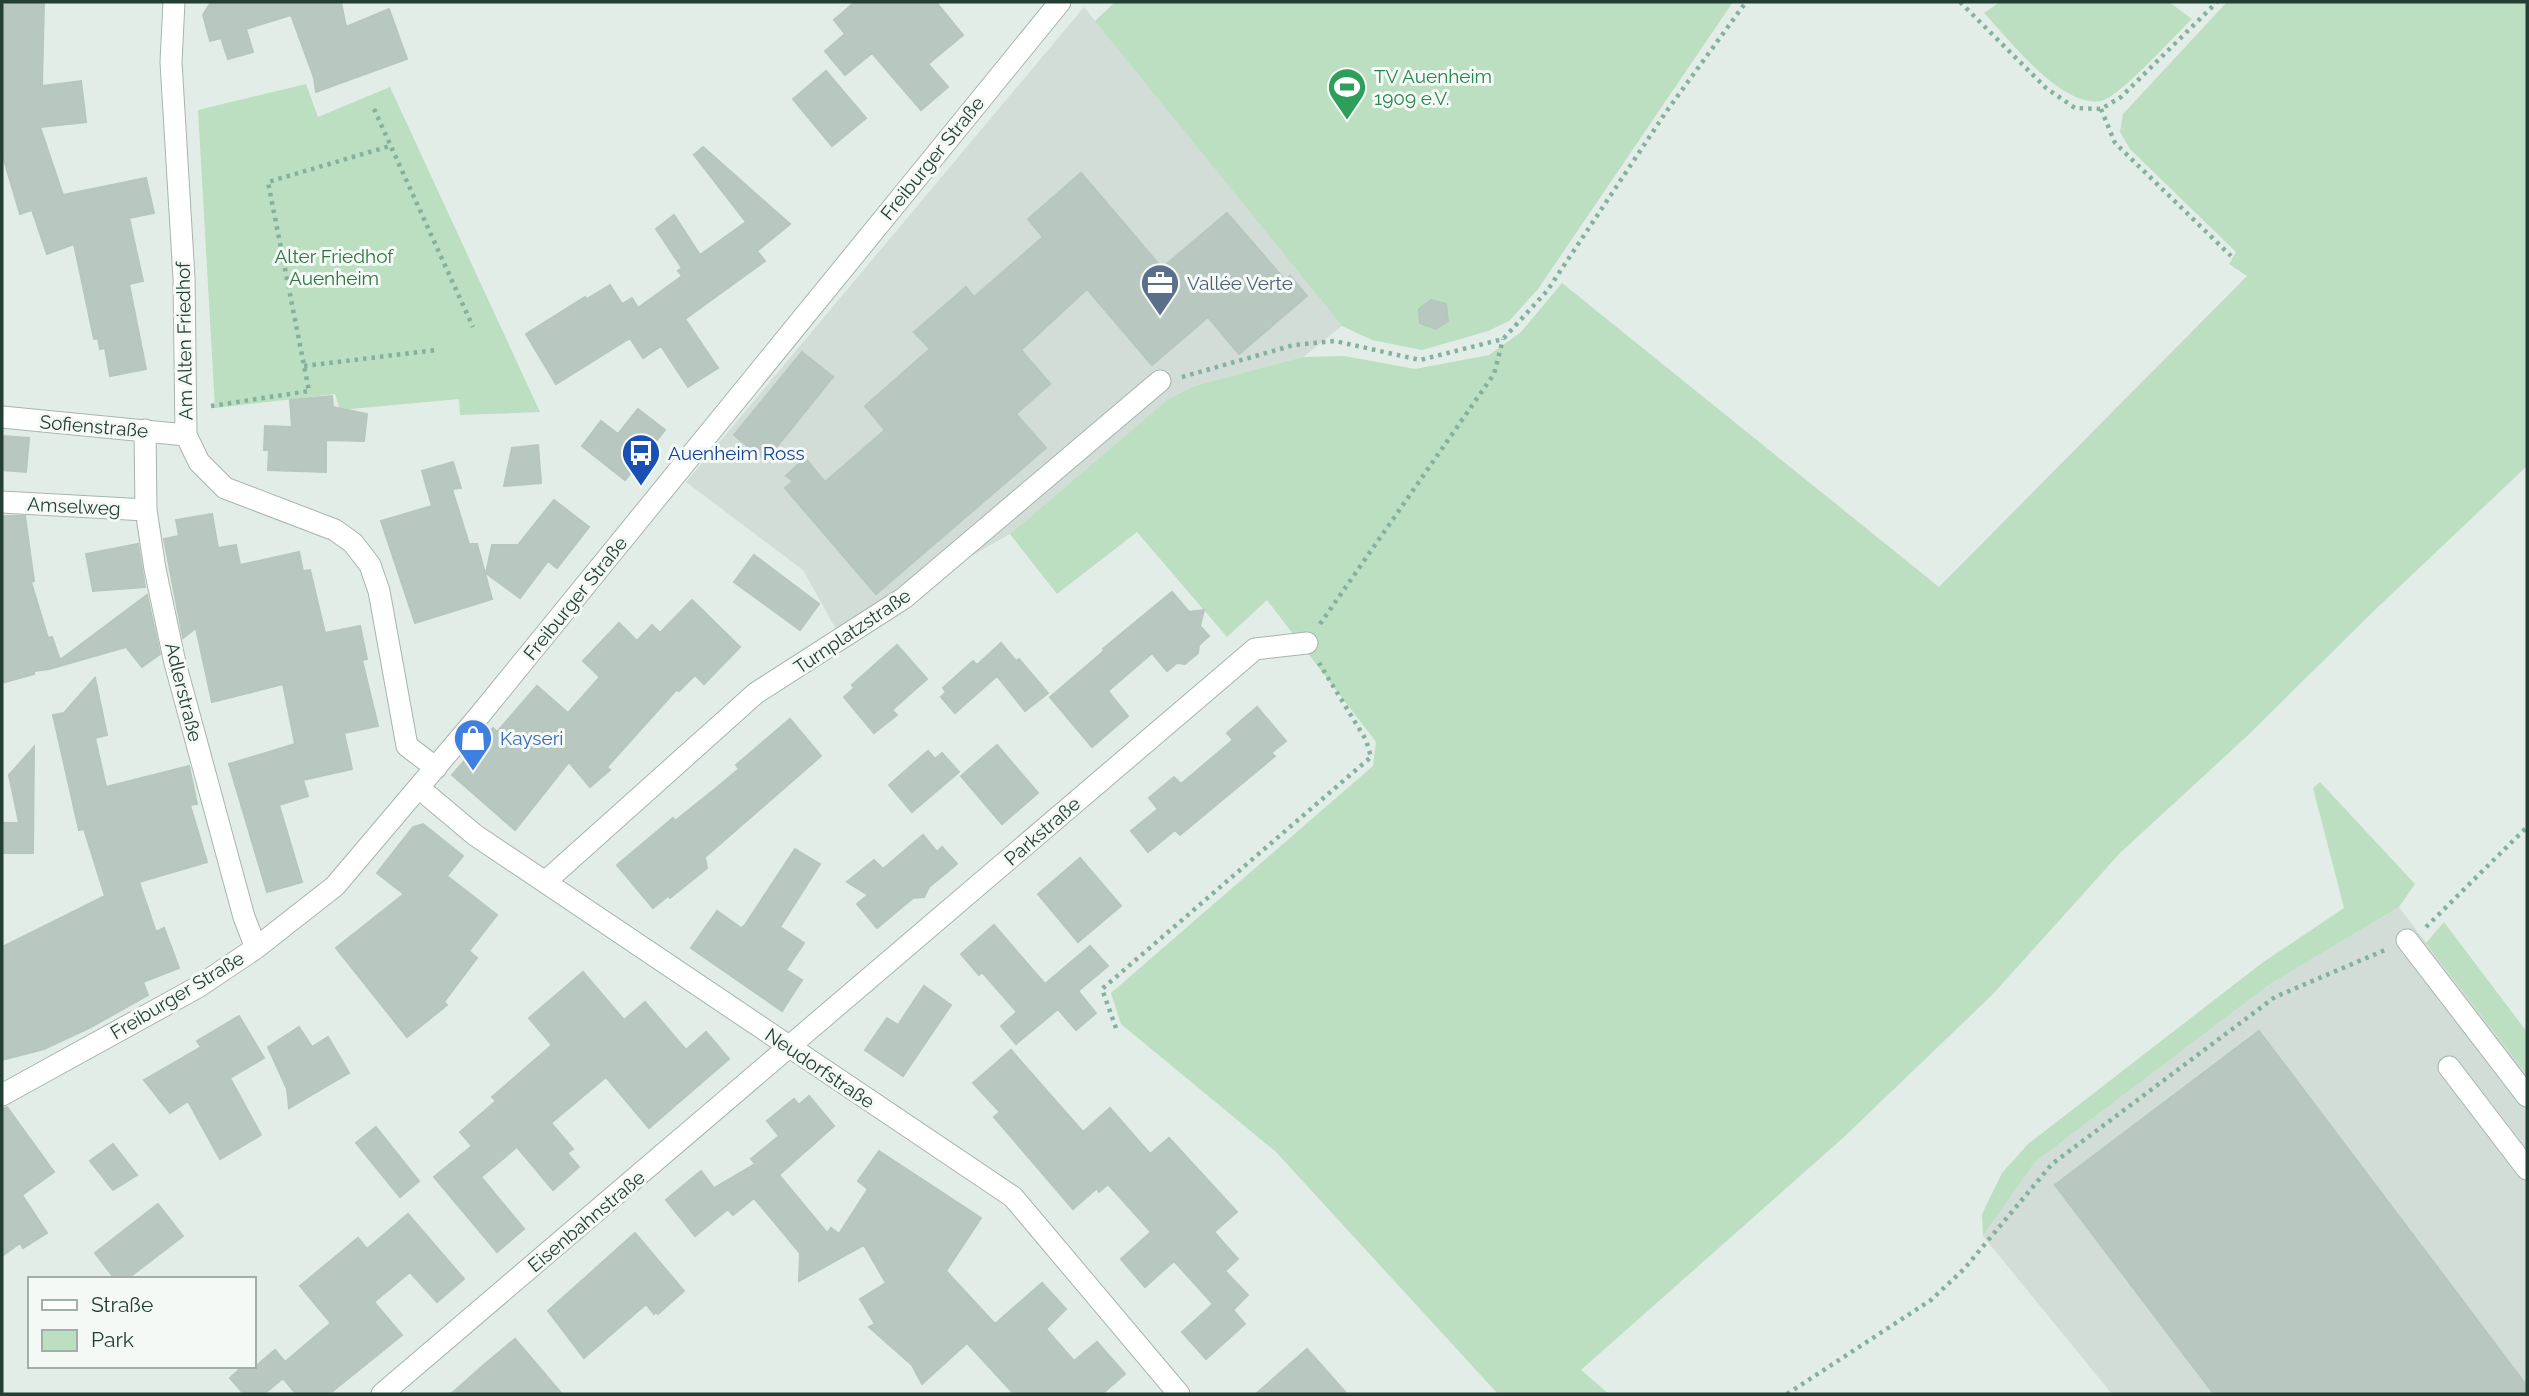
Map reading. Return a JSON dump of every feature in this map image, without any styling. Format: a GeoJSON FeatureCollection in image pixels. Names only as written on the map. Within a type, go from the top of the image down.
{"type":"FeatureCollection","features":[{"type":"Feature","properties":{"kind":"street","name":"Am Alten Friedhof"},"geometry":{"type":"LineString","coordinates":[[174,2],[171,62],[184,278],[186,435],[199,462],[225,488],[335,530],[353,543],[369,565],[379,591],[407,746],[436,768]]}},
{"type":"Feature","properties":{"kind":"street","name":"Freiburger Straße"},"geometry":{"type":"LineString","coordinates":[[2,1095],[198,987],[256,948],[335,886],[436,768],[1060,2]]}},
{"type":"Feature","properties":{"kind":"street","name":"Turnplatzstraße"},"geometry":{"type":"LineString","coordinates":[[545,882],[756,694],[904,598],[1160,382]]}},
{"type":"Feature","properties":{"kind":"street","name":"Sofienstraße"},"geometry":{"type":"LineString","coordinates":[[2,417],[186,435]]}},
{"type":"Feature","properties":{"kind":"street","name":"Adlerstraße"},"geometry":{"type":"LineString","coordinates":[[145,430],[146,510],[175,663],[244,917],[256,948]]}},
{"type":"Feature","properties":{"kind":"street","name":"Amselweg"},"geometry":{"type":"LineString","coordinates":[[2,502],[146,510]]}},
{"type":"Feature","properties":{"kind":"street","name":"Parkstraße"},"geometry":{"type":"LineString","coordinates":[[790,1047],[1255,649],[1307,643]]}},
{"type":"Feature","properties":{"kind":"street","name":"Neudorfstraße"},"geometry":{"type":"LineString","coordinates":[[419,788],[475,835],[1013,1197],[1180,1394]]}},
{"type":"Feature","properties":{"kind":"street"},"geometry":{"type":"LineString","coordinates":[[2407,940],[2527,1097]]}},
{"type":"Feature","properties":{"kind":"street","name":"Eisenbahnstraße"},"geometry":{"type":"LineString","coordinates":[[382,1394],[790,1047]]}},
{"type":"Feature","properties":{"kind":"street"},"geometry":{"type":"LineString","coordinates":[[2449,1066],[2527,1169]]}},
{"type":"Feature","properties":{"kind":"path"},"geometry":{"type":"LineString","coordinates":[[1116,1028],[1102,989],[1371,757],[1366,740],[1307,643],[1494,374],[1503,339],[1547,291],[1666,112],[1746,2]]}},
{"type":"Feature","properties":{"kind":"path"},"geometry":{"type":"LineString","coordinates":[[1960,2],[2046,88],[2075,108],[2101,109],[2121,97],[2217,2]]}},
{"type":"Feature","properties":{"kind":"path"},"geometry":{"type":"LineString","coordinates":[[373,109],[473,327]]}},
{"type":"Feature","properties":{"kind":"path"},"geometry":{"type":"LineString","coordinates":[[2101,109],[2115,143],[2231,256]]}},
{"type":"Feature","properties":{"kind":"path"},"geometry":{"type":"LineString","coordinates":[[186,410],[309,391],[268,182],[390,146]]}},
{"type":"Feature","properties":{"kind":"path"},"geometry":{"type":"LineString","coordinates":[[1160,382],[1294,345],[1335,341],[1420,360],[1503,339]]}},
{"type":"Feature","properties":{"kind":"path"},"geometry":{"type":"LineString","coordinates":[[304,366],[436,350]]}},
{"type":"Feature","properties":{"kind":"path"},"geometry":{"type":"LineString","coordinates":[[1787,1394],[1931,1300],[1964,1269],[2052,1164],[2276,997],[2407,940],[2434,921],[2527,827]]}},
{"type":"Feature","properties":{"kind":"shaded area"},"geometry":{"type":"Polygon","coordinates":[[[1084,7],[1342,326],[1303,357],[1194,386],[1167,400],[1010,534],[837,631],[803,570],[686,482],[1084,7]]]}},
{"type":"Feature","properties":{"kind":"shaded area"},"geometry":{"type":"Polygon","coordinates":[[[2399,907],[2527,1075],[2527,1394],[2112,1394],[1983,1236],[2035,1162],[2270,984],[2399,907]]]}},
{"type":"Feature","properties":{"kind":"green space","name":"TV Auenheim 1909 e.V."},"geometry":{"type":"Polygon","coordinates":[[[1115,2],[1733,2],[1538,289],[1509,321],[1488,331],[1422,350],[1372,340],[1342,326],[1095,21],[1115,2]]]}},
{"type":"Feature","properties":{"kind":"green space"},"geometry":{"type":"Polygon","coordinates":[[[2000,2],[2169,2],[2192,19],[2121,89],[2101,101],[2086,100],[2069,94],[2053,83],[2021,54],[1984,13],[2000,2]]]}},
{"type":"Feature","properties":{"kind":"green space"},"geometry":{"type":"Polygon","coordinates":[[[2227,2],[2527,2],[2527,466],[2245,738],[2120,853],[1992,995],[1844,1137],[1581,1370],[1609,1394],[1498,1394],[1276,1152],[1121,1024],[1111,993],[1373,766],[1376,742],[1267,600],[1227,637],[1137,532],[1057,594],[1010,534],[1167,400],[1194,386],[1303,357],[1344,356],[1415,369],[1489,355],[1521,332],[1562,283],[1939,587],[2247,276],[2229,264],[2236,252],[2130,149],[2120,132],[2123,114],[2227,2]]]}},
{"type":"Feature","properties":{"kind":"green space","name":"Alter Friedhof Auenheim"},"geometry":{"type":"Polygon","coordinates":[[[306,84],[318,117],[390,87],[540,412],[460,415],[459,399],[340,410],[335,394],[215,408],[198,110],[306,84]]]}},
{"type":"Feature","properties":{"kind":"green space"},"geometry":{"type":"Polygon","coordinates":[[[2320,782],[2415,884],[2399,907],[2270,984],[2035,1162],[1983,1236],[1982,1214],[2002,1173],[2028,1144],[2262,963],[2344,908],[2313,788],[2320,782]]]}},
{"type":"Feature","properties":{"kind":"green space"},"geometry":{"type":"Polygon","coordinates":[[[2444,922],[2527,1032],[2527,1075],[2426,943],[2444,922]]]}},
{"type":"Feature","properties":{"kind":"building"},"geometry":{"type":"Polygon","coordinates":[[[2,2],[44,2],[42,86],[81,81],[86,122],[40,127],[63,195],[146,178],[154,213],[129,218],[143,281],[129,284],[146,369],[110,376],[105,348],[100,349],[98,338],[94,339],[74,244],[47,254],[32,210],[20,214],[2,153],[2,2]]]}},
{"type":"Feature","properties":{"kind":"building"},"geometry":{"type":"Polygon","coordinates":[[[211,2],[341,2],[346,27],[389,9],[407,59],[316,92],[314,78],[291,15],[246,29],[253,52],[228,59],[221,38],[210,41],[203,15],[211,2]]]}},
{"type":"Feature","properties":{"kind":"building"},"geometry":{"type":"Polygon","coordinates":[[[855,2],[936,2],[963,35],[928,64],[948,87],[921,110],[872,53],[845,75],[825,51],[845,34],[834,20],[855,2]]]}},
{"type":"Feature","properties":{"kind":"building"},"geometry":{"type":"Polygon","coordinates":[[[826,71],[866,118],[832,146],[793,99],[826,71]]]}},
{"type":"Feature","properties":{"kind":"building"},"geometry":{"type":"Polygon","coordinates":[[[703,147],[790,224],[757,251],[765,261],[685,319],[718,368],[688,387],[661,346],[643,358],[630,338],[556,384],[526,334],[585,297],[587,299],[610,285],[622,304],[632,298],[638,308],[682,276],[678,271],[682,268],[656,229],[674,215],[700,255],[746,222],[694,155],[703,147]]]}},
{"type":"Feature","properties":{"kind":"building"},"geometry":{"type":"Polygon","coordinates":[[[1081,173],[1162,268],[1227,213],[1285,280],[1290,276],[1307,296],[1239,354],[1208,317],[1152,365],[1087,289],[1021,350],[1050,384],[1016,414],[1046,448],[876,594],[785,488],[793,481],[786,476],[805,458],[825,482],[885,430],[865,406],[930,349],[914,332],[966,287],[974,297],[1043,237],[1028,219],[1081,173]]]}},
{"type":"Feature","properties":{"kind":"building"},"geometry":{"type":"Polygon","coordinates":[[[1431,300],[1446,304],[1448,321],[1436,329],[1420,323],[1419,309],[1431,300]]]}},
{"type":"Feature","properties":{"kind":"building"},"geometry":{"type":"Polygon","coordinates":[[[802,352],[833,377],[766,460],[734,435],[802,352]]]}},
{"type":"Feature","properties":{"kind":"building"},"geometry":{"type":"Polygon","coordinates":[[[332,396],[333,407],[367,414],[364,441],[326,440],[326,472],[268,470],[269,450],[264,450],[265,426],[292,427],[290,400],[332,396]]]}},
{"type":"Feature","properties":{"kind":"building"},"geometry":{"type":"Polygon","coordinates":[[[638,409],[665,430],[625,480],[582,446],[601,421],[618,434],[638,409]]]}},
{"type":"Feature","properties":{"kind":"building"},"geometry":{"type":"Polygon","coordinates":[[[2,436],[29,438],[26,472],[2,470],[2,436]]]}},
{"type":"Feature","properties":{"kind":"building"},"geometry":{"type":"Polygon","coordinates":[[[538,445],[541,483],[504,486],[512,448],[538,445]]]}},
{"type":"Feature","properties":{"kind":"building"},"geometry":{"type":"Polygon","coordinates":[[[453,462],[461,488],[452,489],[469,544],[477,544],[492,599],[415,623],[381,521],[432,506],[422,471],[453,462]]]}},
{"type":"Feature","properties":{"kind":"building"},"geometry":{"type":"Polygon","coordinates":[[[554,500],[589,527],[557,568],[548,561],[520,598],[486,573],[492,545],[518,545],[554,500]]]}},
{"type":"Feature","properties":{"kind":"building"},"geometry":{"type":"Polygon","coordinates":[[[212,514],[218,548],[236,545],[240,565],[299,552],[303,571],[310,570],[325,633],[360,626],[367,659],[362,660],[378,726],[344,733],[352,769],[303,780],[308,796],[279,805],[302,882],[267,892],[229,764],[295,744],[283,684],[212,702],[196,628],[183,638],[164,539],[179,536],[176,520],[212,514]]]}},
{"type":"Feature","properties":{"kind":"building"},"geometry":{"type":"Polygon","coordinates":[[[2,516],[25,516],[34,581],[31,582],[48,638],[52,637],[60,660],[147,595],[160,654],[142,667],[126,647],[34,671],[34,674],[2,683],[2,516]]]}},
{"type":"Feature","properties":{"kind":"building"},"geometry":{"type":"Polygon","coordinates":[[[138,544],[145,587],[93,591],[86,554],[138,544]]]}},
{"type":"Feature","properties":{"kind":"building"},"geometry":{"type":"Polygon","coordinates":[[[754,555],[819,604],[800,630],[734,582],[754,555]]]}},
{"type":"Feature","properties":{"kind":"building"},"geometry":{"type":"Polygon","coordinates":[[[1172,592],[1189,612],[1204,610],[1200,626],[1209,636],[1199,645],[1198,653],[1185,664],[1177,663],[1167,671],[1152,653],[1108,691],[1128,716],[1092,747],[1050,697],[1172,592]]]}},
{"type":"Feature","properties":{"kind":"building"},"geometry":{"type":"Polygon","coordinates":[[[692,600],[740,647],[704,684],[695,675],[679,691],[677,689],[607,767],[610,770],[590,787],[569,762],[515,830],[452,775],[493,728],[497,732],[537,686],[568,713],[600,677],[583,661],[619,623],[637,641],[652,625],[660,633],[692,600]]]}},
{"type":"Feature","properties":{"kind":"building"},"geometry":{"type":"Polygon","coordinates":[[[1001,643],[1016,661],[1019,659],[1048,693],[1025,711],[997,676],[955,713],[941,697],[946,692],[943,688],[973,661],[977,665],[1001,643]]]}},
{"type":"Feature","properties":{"kind":"building"},"geometry":{"type":"Polygon","coordinates":[[[897,645],[927,679],[892,710],[897,715],[874,733],[844,697],[854,688],[852,685],[897,645]]]}},
{"type":"Feature","properties":{"kind":"building"},"geometry":{"type":"Polygon","coordinates":[[[95,678],[107,735],[95,738],[106,787],[189,766],[197,804],[190,805],[207,862],[139,882],[156,932],[164,928],[179,968],[143,982],[148,995],[91,1027],[44,1049],[2,1060],[2,947],[105,896],[84,829],[79,830],[53,715],[64,713],[95,678]]]}},
{"type":"Feature","properties":{"kind":"building"},"geometry":{"type":"Polygon","coordinates":[[[1257,707],[1286,741],[1271,753],[1275,756],[1180,835],[1175,830],[1148,852],[1131,831],[1158,809],[1149,798],[1174,777],[1181,784],[1233,740],[1227,733],[1257,707]]]}},
{"type":"Feature","properties":{"kind":"building"},"geometry":{"type":"Polygon","coordinates":[[[790,719],[821,756],[705,857],[707,868],[653,908],[617,865],[673,818],[675,821],[739,769],[736,765],[790,719]]]}},
{"type":"Feature","properties":{"kind":"building"},"geometry":{"type":"Polygon","coordinates":[[[997,745],[1038,793],[1002,824],[961,776],[997,745]]]}},
{"type":"Feature","properties":{"kind":"building"},"geometry":{"type":"Polygon","coordinates":[[[34,747],[33,853],[2,853],[2,823],[19,823],[9,775],[34,747]]]}},
{"type":"Feature","properties":{"kind":"building"},"geometry":{"type":"Polygon","coordinates":[[[928,751],[935,759],[942,753],[959,772],[912,812],[889,785],[928,751]]]}},
{"type":"Feature","properties":{"kind":"building"},"geometry":{"type":"Polygon","coordinates":[[[423,824],[463,856],[447,876],[497,915],[469,951],[477,958],[444,1002],[447,1005],[407,1037],[336,948],[404,894],[377,873],[413,827],[423,824]]]}},
{"type":"Feature","properties":{"kind":"building"},"geometry":{"type":"Polygon","coordinates":[[[923,835],[937,852],[942,847],[957,864],[929,887],[924,897],[913,898],[877,928],[857,904],[868,895],[847,882],[874,860],[883,869],[923,835]]]}},
{"type":"Feature","properties":{"kind":"building"},"geometry":{"type":"Polygon","coordinates":[[[795,849],[820,864],[780,927],[804,943],[786,970],[802,980],[782,1011],[691,948],[717,911],[741,928],[745,925],[795,849]]]}},
{"type":"Feature","properties":{"kind":"building"},"geometry":{"type":"Polygon","coordinates":[[[1080,858],[1121,906],[1078,942],[1038,894],[1080,858]]]}},
{"type":"Feature","properties":{"kind":"building"},"geometry":{"type":"Polygon","coordinates":[[[994,925],[1045,984],[1090,946],[1108,966],[1078,991],[1096,1013],[1076,1030],[1058,1009],[1016,1044],[1001,1026],[1017,1012],[982,972],[979,975],[961,954],[994,925]]]}},
{"type":"Feature","properties":{"kind":"building"},"geometry":{"type":"Polygon","coordinates":[[[583,972],[624,1020],[645,1002],[686,1050],[706,1032],[729,1059],[649,1128],[606,1077],[551,1123],[573,1149],[567,1153],[579,1167],[553,1190],[517,1147],[481,1177],[524,1229],[497,1252],[434,1177],[472,1146],[460,1132],[496,1101],[492,1097],[552,1045],[529,1018],[583,972]]]}},
{"type":"Feature","properties":{"kind":"building"},"geometry":{"type":"Polygon","coordinates":[[[924,986],[951,1005],[903,1076],[865,1050],[887,1018],[898,1025],[924,986]]]}},
{"type":"Feature","properties":{"kind":"building"},"geometry":{"type":"Polygon","coordinates":[[[239,1016],[264,1058],[230,1078],[261,1135],[220,1159],[188,1101],[170,1113],[144,1080],[201,1047],[197,1041],[239,1016]]]}},
{"type":"Feature","properties":{"kind":"building"},"geometry":{"type":"Polygon","coordinates":[[[299,1027],[312,1047],[328,1037],[349,1073],[289,1108],[287,1089],[268,1047],[299,1027]]]}},
{"type":"Feature","properties":{"kind":"building"},"geometry":{"type":"Polygon","coordinates":[[[2259,1031],[2527,1386],[2527,1394],[2214,1394],[2055,1185],[2259,1031]]]}},
{"type":"Feature","properties":{"kind":"building"},"geometry":{"type":"Polygon","coordinates":[[[1011,1050],[1083,1132],[1110,1108],[1150,1154],[1169,1138],[1237,1212],[1214,1232],[1238,1259],[1225,1271],[1248,1295],[1233,1310],[1245,1324],[1206,1359],[1182,1332],[1213,1304],[1174,1261],[1145,1287],[1121,1259],[1151,1232],[1108,1184],[1099,1192],[1097,1188],[1073,1209],[994,1117],[1000,1112],[973,1083],[1011,1050]]]}},
{"type":"Feature","properties":{"kind":"building"},"geometry":{"type":"Polygon","coordinates":[[[809,1096],[834,1126],[779,1175],[827,1233],[831,1228],[839,1234],[868,1189],[858,1181],[879,1151],[981,1218],[946,1271],[995,1324],[1042,1283],[1066,1309],[1046,1329],[1074,1361],[1097,1342],[1125,1374],[1102,1394],[1014,1394],[967,1343],[922,1384],[912,1365],[869,1327],[875,1324],[860,1299],[886,1283],[864,1245],[799,1281],[800,1253],[754,1198],[733,1215],[728,1209],[695,1236],[666,1200],[701,1171],[714,1188],[755,1164],[751,1159],[779,1136],[767,1121],[794,1099],[799,1105],[809,1096]]]}},
{"type":"Feature","properties":{"kind":"building"},"geometry":{"type":"Polygon","coordinates":[[[7,1107],[54,1172],[22,1195],[47,1233],[23,1248],[20,1243],[2,1256],[2,1108],[7,1107]]]}},
{"type":"Feature","properties":{"kind":"building"},"geometry":{"type":"Polygon","coordinates":[[[376,1127],[419,1181],[400,1197],[356,1143],[376,1127]]]}},
{"type":"Feature","properties":{"kind":"building"},"geometry":{"type":"Polygon","coordinates":[[[113,1144],[137,1175],[113,1190],[90,1161],[113,1144]]]}},
{"type":"Feature","properties":{"kind":"building"},"geometry":{"type":"Polygon","coordinates":[[[158,1204],[183,1236],[130,1277],[113,1277],[95,1253],[158,1204]]]}},
{"type":"Feature","properties":{"kind":"building"},"geometry":{"type":"Polygon","coordinates":[[[408,1214],[464,1279],[437,1302],[410,1272],[374,1302],[402,1335],[329,1394],[296,1394],[283,1378],[264,1394],[244,1394],[230,1378],[241,1368],[256,1368],[275,1350],[285,1362],[331,1323],[300,1286],[358,1238],[367,1249],[408,1214]]]}},
{"type":"Feature","properties":{"kind":"building"},"geometry":{"type":"Polygon","coordinates":[[[635,1233],[684,1291],[658,1314],[654,1314],[646,1304],[584,1358],[548,1311],[635,1233]]]}},
{"type":"Feature","properties":{"kind":"building"},"geometry":{"type":"Polygon","coordinates":[[[515,1339],[562,1394],[451,1394],[486,1363],[515,1339]]]}},
{"type":"Feature","properties":{"kind":"building"},"geometry":{"type":"Polygon","coordinates":[[[1307,1349],[1347,1394],[1256,1394],[1307,1349]]]}},
{"type":"Feature","properties":{"kind":"place","name":"TV Auenheim 1909 e.V."},"geometry":{"type":"Point","coordinates":[1347,121]}},
{"type":"Feature","properties":{"kind":"place","name":"Vallée Verte"},"geometry":{"type":"Point","coordinates":[1160,317]}},
{"type":"Feature","properties":{"kind":"place","name":"Auenheim Ross"},"geometry":{"type":"Point","coordinates":[641,487]}},
{"type":"Feature","properties":{"kind":"place","name":"Kayseri"},"geometry":{"type":"Point","coordinates":[473,772]}}]}
